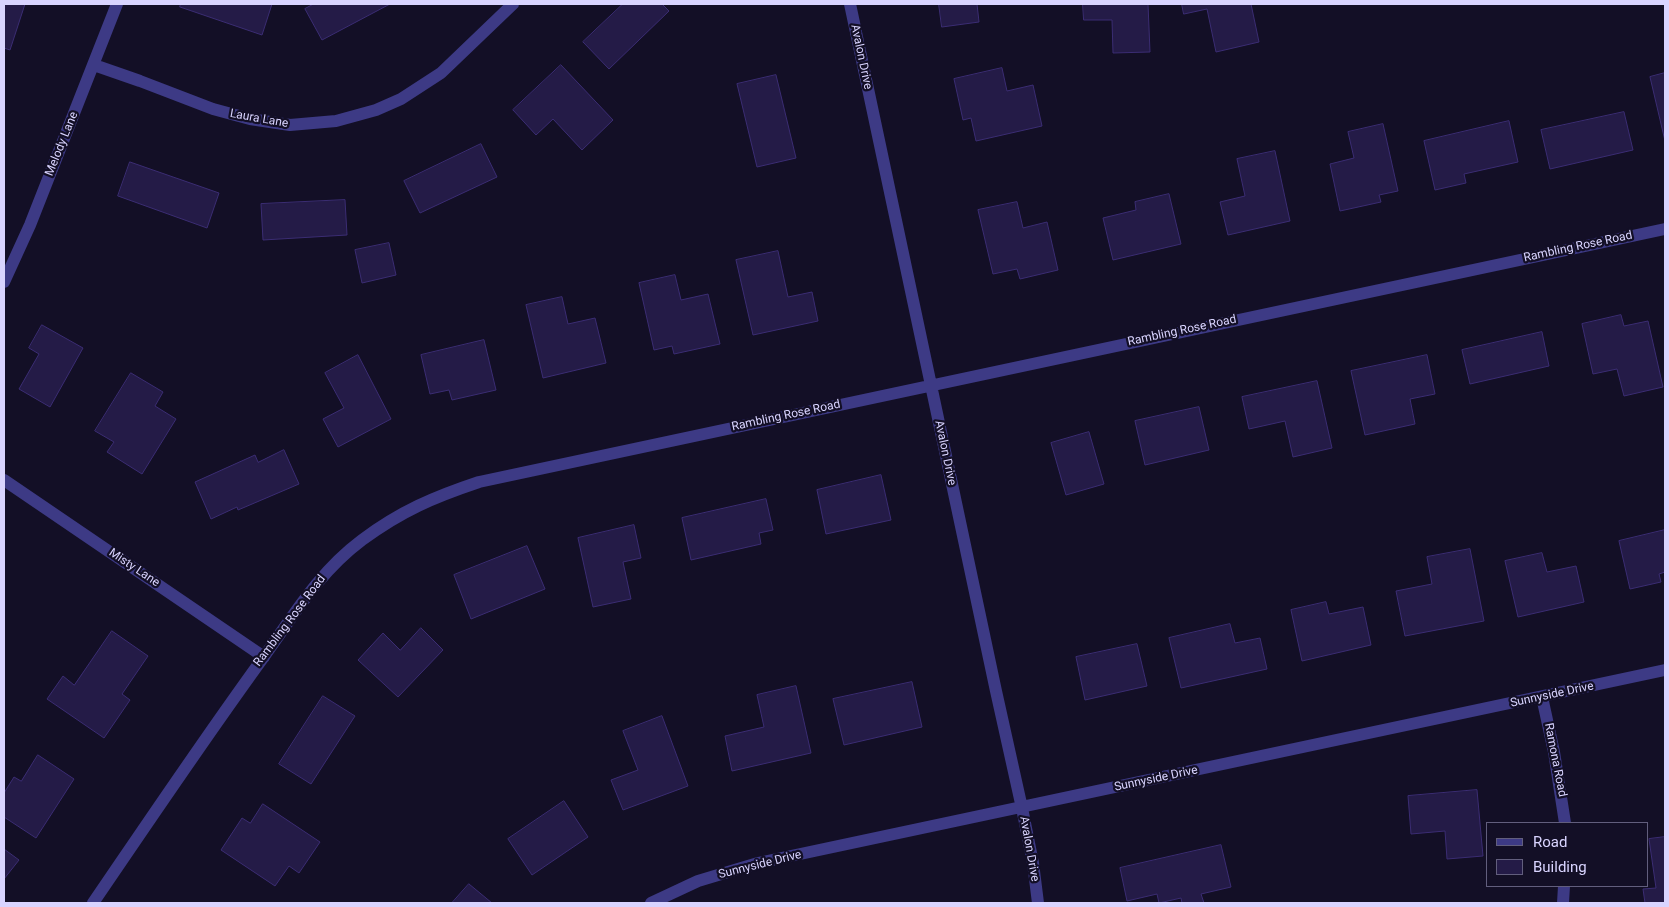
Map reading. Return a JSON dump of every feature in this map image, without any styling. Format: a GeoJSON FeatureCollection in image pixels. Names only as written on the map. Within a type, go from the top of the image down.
{"type":"FeatureCollection","features":[{"type":"Feature","properties":{"kind":"street","name":"Melody Lane"},"geometry":{"type":"LineString","coordinates":[[4,282],[30,225],[117,4]]}},
{"type":"Feature","properties":{"kind":"street","name":"Laura Lane"},"geometry":{"type":"LineString","coordinates":[[94,65],[213,109],[250,120],[290,125],[336,121],[376,110],[393,103],[441,73],[513,4]]}},
{"type":"Feature","properties":{"kind":"street","name":"Avalon Drive"},"geometry":{"type":"LineString","coordinates":[[850,4],[1022,808],[1033,863],[1038,903]]}},
{"type":"Feature","properties":{"kind":"street","name":"Rambling Rose Road"},"geometry":{"type":"LineString","coordinates":[[93,903],[231,701],[264,657],[291,615],[330,568],[361,541],[389,521],[434,497],[479,482],[1665,229]]}},
{"type":"Feature","properties":{"kind":"street","name":"Misty Lane"},"geometry":{"type":"LineString","coordinates":[[4,480],[264,657]]}},
{"type":"Feature","properties":{"kind":"street","name":"Sunnyside Drive"},"geometry":{"type":"LineString","coordinates":[[651,903],[698,881],[758,863],[1665,670]]}},
{"type":"Feature","properties":{"kind":"street","name":"Ramona Road"},"geometry":{"type":"LineString","coordinates":[[1542,697],[1554,752],[1565,822]]}},
{"type":"Feature","properties":{"kind":"street"},"geometry":{"type":"LineString","coordinates":[[1563,903],[1564,887]]}},
{"type":"Feature","properties":{"kind":"building"},"geometry":{"type":"Polygon","coordinates":[[[4,4],[25,4],[10,50],[4,48],[4,4]]]}},
{"type":"Feature","properties":{"kind":"building"},"geometry":{"type":"Polygon","coordinates":[[[181,4],[272,4],[262,35],[180,7],[181,4]]]}},
{"type":"Feature","properties":{"kind":"building"},"geometry":{"type":"Polygon","coordinates":[[[314,4],[390,4],[322,40],[305,9],[314,4]]]}},
{"type":"Feature","properties":{"kind":"building"},"geometry":{"type":"Polygon","coordinates":[[[623,4],[662,4],[669,11],[609,69],[583,42],[623,4]]]}},
{"type":"Feature","properties":{"kind":"building"},"geometry":{"type":"Polygon","coordinates":[[[939,4],[977,4],[979,22],[942,27],[939,4]]]}},
{"type":"Feature","properties":{"kind":"building"},"geometry":{"type":"Polygon","coordinates":[[[1083,4],[1148,4],[1150,52],[1113,53],[1112,20],[1084,20],[1083,4]]]}},
{"type":"Feature","properties":{"kind":"building"},"geometry":{"type":"Polygon","coordinates":[[[1182,4],[1251,4],[1259,42],[1216,52],[1207,9],[1184,14],[1182,4]]]}},
{"type":"Feature","properties":{"kind":"building"},"geometry":{"type":"Polygon","coordinates":[[[561,65],[613,120],[582,150],[553,119],[536,135],[513,110],[561,65]]]}},
{"type":"Feature","properties":{"kind":"building"},"geometry":{"type":"Polygon","coordinates":[[[1002,68],[1007,91],[1033,85],[1042,126],[976,141],[971,118],[963,120],[954,79],[1002,68]]]}},
{"type":"Feature","properties":{"kind":"building"},"geometry":{"type":"Polygon","coordinates":[[[1665,73],[1665,141],[1650,77],[1665,73]]]}},
{"type":"Feature","properties":{"kind":"building"},"geometry":{"type":"Polygon","coordinates":[[[776,75],[796,158],[757,167],[737,84],[776,75]]]}},
{"type":"Feature","properties":{"kind":"building"},"geometry":{"type":"Polygon","coordinates":[[[1624,112],[1633,150],[1550,169],[1541,130],[1624,112]]]}},
{"type":"Feature","properties":{"kind":"building"},"geometry":{"type":"Polygon","coordinates":[[[1509,121],[1518,162],[1464,174],[1466,183],[1435,190],[1424,141],[1509,121]]]}},
{"type":"Feature","properties":{"kind":"building"},"geometry":{"type":"Polygon","coordinates":[[[1383,124],[1398,191],[1379,195],[1381,202],[1340,211],[1330,164],[1354,158],[1348,132],[1383,124]]]}},
{"type":"Feature","properties":{"kind":"building"},"geometry":{"type":"Polygon","coordinates":[[[481,144],[497,177],[420,213],[404,181],[481,144]]]}},
{"type":"Feature","properties":{"kind":"building"},"geometry":{"type":"Polygon","coordinates":[[[1275,151],[1290,221],[1228,235],[1220,202],[1245,196],[1237,159],[1275,151]]]}},
{"type":"Feature","properties":{"kind":"building"},"geometry":{"type":"Polygon","coordinates":[[[130,162],[219,193],[207,228],[118,196],[130,162]]]}},
{"type":"Feature","properties":{"kind":"building"},"geometry":{"type":"Polygon","coordinates":[[[1169,194],[1181,244],[1113,260],[1103,218],[1136,210],[1135,202],[1169,194]]]}},
{"type":"Feature","properties":{"kind":"building"},"geometry":{"type":"Polygon","coordinates":[[[345,200],[347,235],[263,240],[261,204],[345,200]]]}},
{"type":"Feature","properties":{"kind":"building"},"geometry":{"type":"Polygon","coordinates":[[[1017,202],[1023,228],[1047,222],[1058,270],[1020,279],[1017,269],[993,274],[978,210],[1017,202]]]}},
{"type":"Feature","properties":{"kind":"building"},"geometry":{"type":"Polygon","coordinates":[[[389,243],[396,275],[362,283],[355,250],[389,243]]]}},
{"type":"Feature","properties":{"kind":"building"},"geometry":{"type":"Polygon","coordinates":[[[778,251],[788,297],[812,292],[818,321],[753,335],[736,260],[778,251]]]}},
{"type":"Feature","properties":{"kind":"building"},"geometry":{"type":"Polygon","coordinates":[[[675,275],[681,300],[708,294],[720,344],[674,354],[672,346],[654,350],[639,283],[675,275]]]}},
{"type":"Feature","properties":{"kind":"building"},"geometry":{"type":"Polygon","coordinates":[[[562,297],[568,324],[595,318],[606,363],[543,378],[526,305],[562,297]]]}},
{"type":"Feature","properties":{"kind":"building"},"geometry":{"type":"Polygon","coordinates":[[[1621,315],[1624,326],[1648,321],[1663,387],[1624,396],[1617,369],[1593,374],[1582,324],[1621,315]]]}},
{"type":"Feature","properties":{"kind":"building"},"geometry":{"type":"Polygon","coordinates":[[[42,325],[83,348],[50,407],[19,389],[39,354],[29,348],[42,325]]]}},
{"type":"Feature","properties":{"kind":"building"},"geometry":{"type":"Polygon","coordinates":[[[1542,332],[1549,366],[1470,384],[1462,350],[1542,332]]]}},
{"type":"Feature","properties":{"kind":"building"},"geometry":{"type":"Polygon","coordinates":[[[484,340],[496,390],[452,400],[449,390],[430,394],[421,355],[484,340]]]}},
{"type":"Feature","properties":{"kind":"building"},"geometry":{"type":"Polygon","coordinates":[[[358,355],[391,419],[338,447],[323,419],[344,408],[325,373],[358,355]]]}},
{"type":"Feature","properties":{"kind":"building"},"geometry":{"type":"Polygon","coordinates":[[[1427,355],[1435,394],[1410,399],[1415,424],[1365,435],[1351,371],[1427,355]]]}},
{"type":"Feature","properties":{"kind":"building"},"geometry":{"type":"Polygon","coordinates":[[[131,373],[163,392],[155,406],[176,419],[142,474],[107,452],[114,442],[95,431],[131,373]]]}},
{"type":"Feature","properties":{"kind":"building"},"geometry":{"type":"Polygon","coordinates":[[[1317,381],[1332,448],[1293,457],[1285,421],[1249,429],[1242,397],[1317,381]]]}},
{"type":"Feature","properties":{"kind":"building"},"geometry":{"type":"Polygon","coordinates":[[[1199,407],[1209,450],[1145,465],[1135,421],[1199,407]]]}},
{"type":"Feature","properties":{"kind":"building"},"geometry":{"type":"Polygon","coordinates":[[[1089,432],[1104,484],[1066,495],[1051,443],[1089,432]]]}},
{"type":"Feature","properties":{"kind":"building"},"geometry":{"type":"Polygon","coordinates":[[[284,450],[299,484],[238,510],[237,507],[211,519],[195,482],[255,455],[258,462],[284,450]]]}},
{"type":"Feature","properties":{"kind":"building"},"geometry":{"type":"Polygon","coordinates":[[[881,475],[891,520],[826,534],[817,490],[881,475]]]}},
{"type":"Feature","properties":{"kind":"building"},"geometry":{"type":"Polygon","coordinates":[[[766,499],[773,530],[759,533],[761,544],[691,560],[682,518],[766,499]]]}},
{"type":"Feature","properties":{"kind":"building"},"geometry":{"type":"Polygon","coordinates":[[[634,525],[641,558],[623,562],[631,599],[593,607],[578,538],[634,525]]]}},
{"type":"Feature","properties":{"kind":"building"},"geometry":{"type":"Polygon","coordinates":[[[1665,530],[1665,572],[1659,574],[1661,582],[1630,589],[1619,541],[1665,530]]]}},
{"type":"Feature","properties":{"kind":"building"},"geometry":{"type":"Polygon","coordinates":[[[527,546],[545,589],[471,619],[454,575],[527,546]]]}},
{"type":"Feature","properties":{"kind":"building"},"geometry":{"type":"Polygon","coordinates":[[[1470,549],[1484,621],[1405,636],[1396,591],[1432,584],[1427,557],[1470,549]]]}},
{"type":"Feature","properties":{"kind":"building"},"geometry":{"type":"Polygon","coordinates":[[[1542,553],[1547,572],[1576,566],[1584,602],[1518,617],[1505,561],[1542,553]]]}},
{"type":"Feature","properties":{"kind":"building"},"geometry":{"type":"Polygon","coordinates":[[[1326,602],[1329,614],[1363,607],[1371,645],[1302,661],[1291,610],[1326,602]]]}},
{"type":"Feature","properties":{"kind":"building"},"geometry":{"type":"Polygon","coordinates":[[[1230,624],[1235,643],[1260,638],[1267,669],[1181,688],[1169,638],[1230,624]]]}},
{"type":"Feature","properties":{"kind":"building"},"geometry":{"type":"Polygon","coordinates":[[[421,628],[443,650],[398,697],[358,660],[383,633],[400,650],[421,628]]]}},
{"type":"Feature","properties":{"kind":"building"},"geometry":{"type":"Polygon","coordinates":[[[112,631],[148,656],[122,694],[130,700],[104,738],[47,699],[63,676],[74,685],[112,631]]]}},
{"type":"Feature","properties":{"kind":"building"},"geometry":{"type":"Polygon","coordinates":[[[1137,644],[1147,686],[1085,700],[1076,657],[1137,644]]]}},
{"type":"Feature","properties":{"kind":"building"},"geometry":{"type":"Polygon","coordinates":[[[912,682],[922,727],[844,745],[833,699],[912,682]]]}},
{"type":"Feature","properties":{"kind":"building"},"geometry":{"type":"Polygon","coordinates":[[[796,686],[811,753],[732,771],[725,736],[764,727],[757,695],[796,686]]]}},
{"type":"Feature","properties":{"kind":"building"},"geometry":{"type":"Polygon","coordinates":[[[323,696],[355,716],[311,784],[279,764],[323,696]]]}},
{"type":"Feature","properties":{"kind":"building"},"geometry":{"type":"Polygon","coordinates":[[[662,716],[688,786],[623,810],[611,780],[638,770],[623,731],[662,716]]]}},
{"type":"Feature","properties":{"kind":"building"},"geometry":{"type":"Polygon","coordinates":[[[38,755],[74,779],[36,838],[4,817],[4,793],[14,777],[21,781],[38,755]]]}},
{"type":"Feature","properties":{"kind":"building"},"geometry":{"type":"Polygon","coordinates":[[[1477,790],[1483,856],[1447,859],[1445,831],[1411,834],[1408,796],[1477,790]]]}},
{"type":"Feature","properties":{"kind":"building"},"geometry":{"type":"Polygon","coordinates":[[[564,801],[588,837],[532,875],[508,839],[564,801]]]}},
{"type":"Feature","properties":{"kind":"building"},"geometry":{"type":"Polygon","coordinates":[[[263,804],[320,842],[299,873],[289,866],[275,886],[221,850],[242,818],[250,823],[263,804]]]}},
{"type":"Feature","properties":{"kind":"building"},"geometry":{"type":"Polygon","coordinates":[[[1665,837],[1665,903],[1645,903],[1643,889],[1656,888],[1649,839],[1665,837]]]}},
{"type":"Feature","properties":{"kind":"building"},"geometry":{"type":"Polygon","coordinates":[[[1221,845],[1231,887],[1201,894],[1204,903],[1182,903],[1181,898],[1159,903],[1157,894],[1127,901],[1120,868],[1221,845]]]}},
{"type":"Feature","properties":{"kind":"building"},"geometry":{"type":"Polygon","coordinates":[[[4,849],[19,860],[4,879],[4,849]]]}},
{"type":"Feature","properties":{"kind":"building"},"geometry":{"type":"Polygon","coordinates":[[[469,884],[492,903],[452,903],[469,884]]]}}]}
